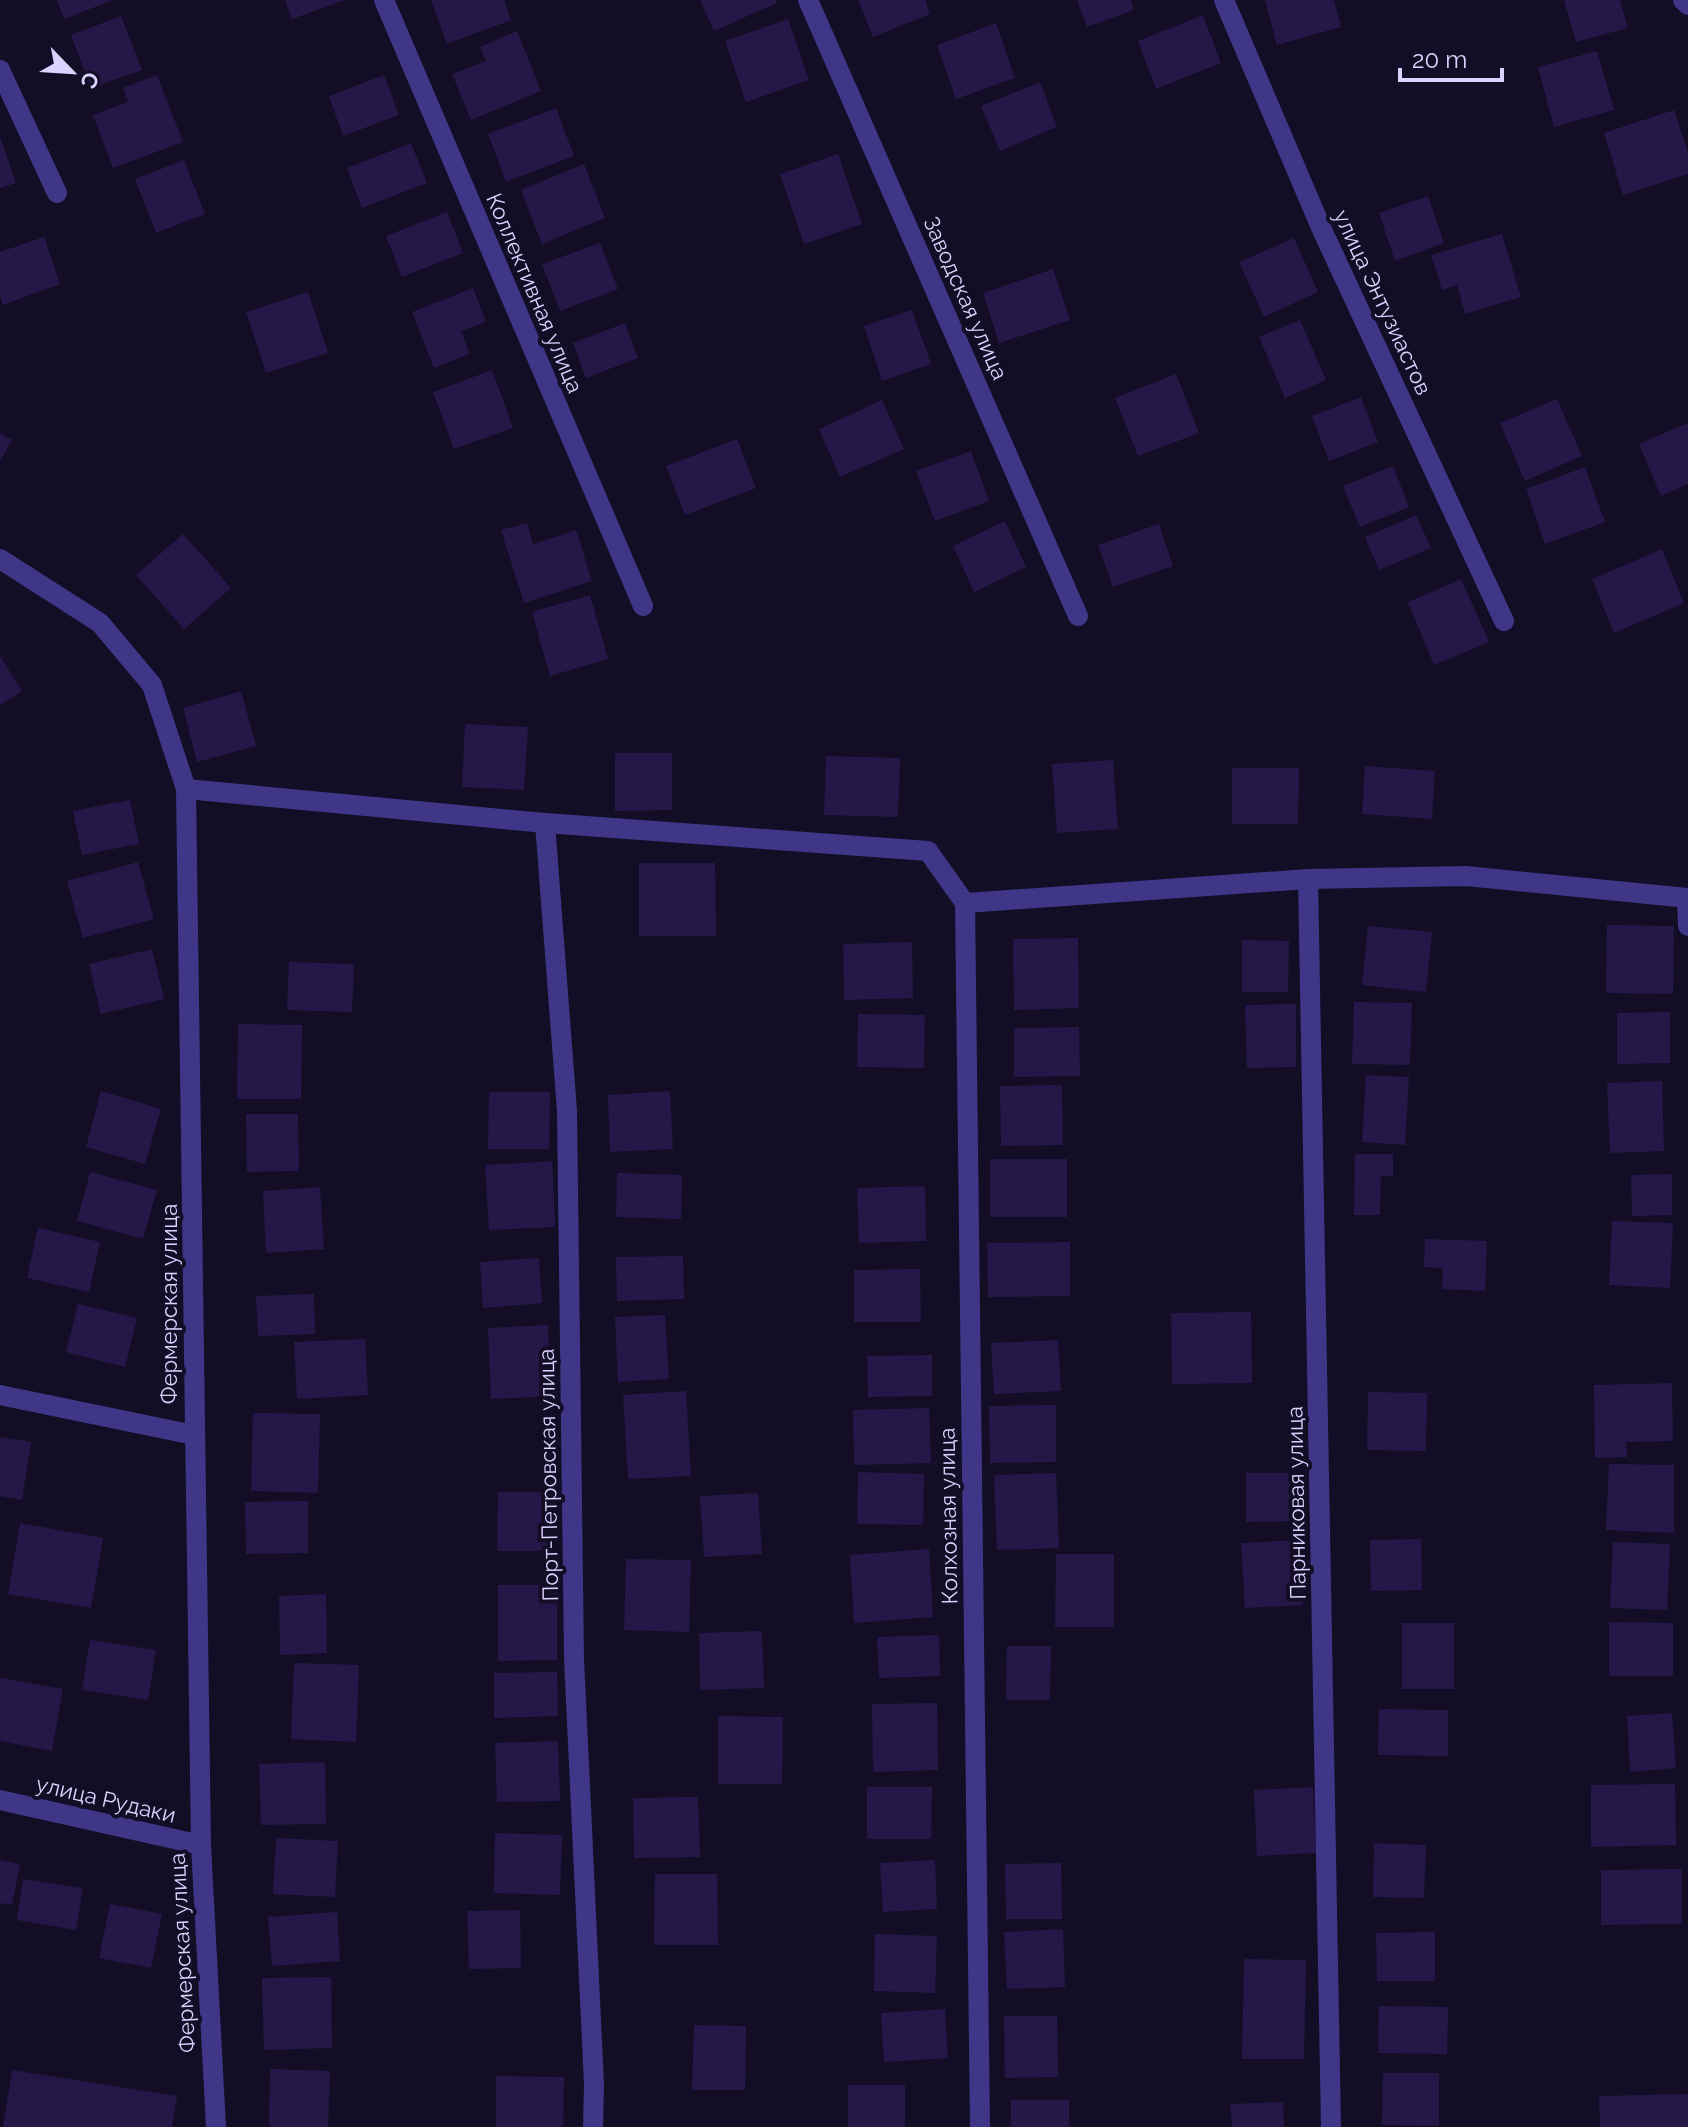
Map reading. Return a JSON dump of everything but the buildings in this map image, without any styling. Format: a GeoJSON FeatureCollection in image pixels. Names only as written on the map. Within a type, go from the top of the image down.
{"type":"FeatureCollection","features":[{"type":"Feature","properties":{"kind":"street","name":"Коллективная улица"},"geometry":{"type":"LineString","coordinates":[[384,0],[643,606]]}},
{"type":"Feature","properties":{"kind":"street","name":"Заводская улица"},"geometry":{"type":"LineString","coordinates":[[808,0],[1078,616]]}},
{"type":"Feature","properties":{"kind":"street","name":"улица Энтузиастов"},"geometry":{"type":"LineString","coordinates":[[1224,0],[1323,232],[1504,621]]}},
{"type":"Feature","properties":{"kind":"street"},"geometry":{"type":"LineString","coordinates":[[1683,0],[1688,5]]}},
{"type":"Feature","properties":{"kind":"street"},"geometry":{"type":"LineString","coordinates":[[0,70],[57,193]]}},
{"type":"Feature","properties":{"kind":"street","name":"Фермерская улица"},"geometry":{"type":"LineString","coordinates":[[0,559],[100,623],[152,685],[186,789],[201,1845],[216,2127]]}},
{"type":"Feature","properties":{"kind":"street"},"geometry":{"type":"LineString","coordinates":[[186,789],[545,823],[928,851],[965,903],[1308,879],[1466,876],[1688,898],[1688,926]]}},
{"type":"Feature","properties":{"kind":"street","name":"Порт-Петровская улица"},"geometry":{"type":"LineString","coordinates":[[545,823],[567,1111],[574,1658],[593,2127]]}},
{"type":"Feature","properties":{"kind":"street","name":"Парниковая улица"},"geometry":{"type":"LineString","coordinates":[[1308,879],[1331,2127]]}},
{"type":"Feature","properties":{"kind":"street","name":"Колхозная улица"},"geometry":{"type":"LineString","coordinates":[[965,903],[980,2127]]}},
{"type":"Feature","properties":{"kind":"street"},"geometry":{"type":"LineString","coordinates":[[0,1395],[194,1435]]}},
{"type":"Feature","properties":{"kind":"street","name":"улица Рудаки"},"geometry":{"type":"LineString","coordinates":[[0,1800],[201,1845]]}}]}
